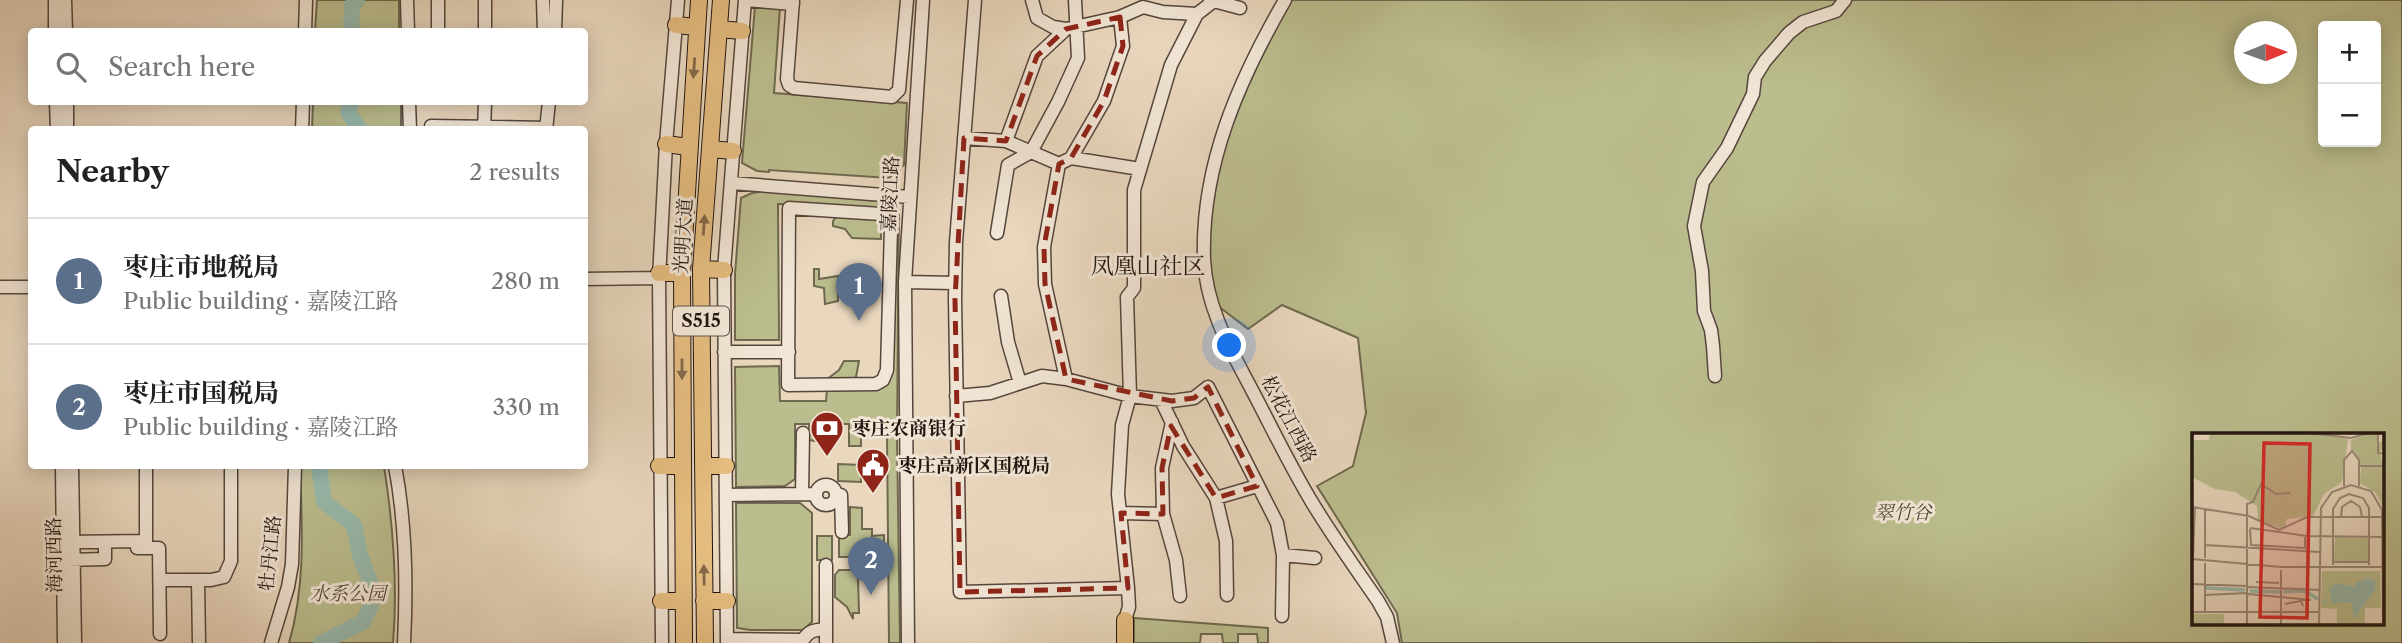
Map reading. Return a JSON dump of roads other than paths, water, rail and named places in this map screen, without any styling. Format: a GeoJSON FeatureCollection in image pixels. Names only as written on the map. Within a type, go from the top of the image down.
{"type":"FeatureCollection","features":[{"type":"Feature","properties":{"kind":"main road","name":"光明大道"},"geometry":{"type":"LineString","coordinates":[[684,643],[682,273],[699,0]]}},
{"type":"Feature","properties":{"kind":"main road","name":"光明大道"},"geometry":{"type":"LineString","coordinates":[[705,643],[701,269],[721,0]]}},
{"type":"Feature","properties":{"kind":"main road"},"geometry":{"type":"LineString","coordinates":[[676,25],[697,27]]}},
{"type":"Feature","properties":{"kind":"main road"},"geometry":{"type":"LineString","coordinates":[[719,29],[742,31]]}},
{"type":"Feature","properties":{"kind":"main road"},"geometry":{"type":"LineString","coordinates":[[666,144],[688,147]]}},
{"type":"Feature","properties":{"kind":"main road"},"geometry":{"type":"LineString","coordinates":[[710,149],[733,151]]}},
{"type":"Feature","properties":{"kind":"main road"},"geometry":{"type":"LineString","coordinates":[[701,269],[724,270]]}},
{"type":"Feature","properties":{"kind":"main road"},"geometry":{"type":"LineString","coordinates":[[659,275],[682,273]]}},
{"type":"Feature","properties":{"kind":"main road"},"geometry":{"type":"LineString","coordinates":[[659,466],[682,466]]}},
{"type":"Feature","properties":{"kind":"main road"},"geometry":{"type":"LineString","coordinates":[[703,466],[726,466]]}},
{"type":"Feature","properties":{"kind":"main road"},"geometry":{"type":"LineString","coordinates":[[661,601],[683,601]]}},
{"type":"Feature","properties":{"kind":"main road"},"geometry":{"type":"LineString","coordinates":[[704,601],[727,601]]}},
{"type":"Feature","properties":{"kind":"main road"},"geometry":{"type":"LineString","coordinates":[[1125,620],[1125,643]]}},
{"type":"Feature","properties":{"kind":"street"},"geometry":{"type":"LineString","coordinates":[[55,0],[55,28]]}},
{"type":"Feature","properties":{"kind":"street"},"geometry":{"type":"LineString","coordinates":[[65,0],[66,28]]}},
{"type":"Feature","properties":{"kind":"street"},"geometry":{"type":"LineString","coordinates":[[305,28],[306,0]]}},
{"type":"Feature","properties":{"kind":"street"},"geometry":{"type":"LineString","coordinates":[[407,0],[408,28]]}},
{"type":"Feature","properties":{"kind":"street"},"geometry":{"type":"LineString","coordinates":[[438,0],[438,28]]}},
{"type":"Feature","properties":{"kind":"street"},"geometry":{"type":"LineString","coordinates":[[485,0],[485,28]]}},
{"type":"Feature","properties":{"kind":"street"},"geometry":{"type":"LineString","coordinates":[[543,0],[544,28]]}},
{"type":"Feature","properties":{"kind":"street"},"geometry":{"type":"LineString","coordinates":[[555,28],[556,0]]}},
{"type":"Feature","properties":{"kind":"street","name":"光明大道"},"geometry":{"type":"LineString","coordinates":[[662,643],[659,275],[678,0]]}},
{"type":"Feature","properties":{"kind":"street"},"geometry":{"type":"LineString","coordinates":[[745,0],[793,2],[787,79],[789,85],[794,88],[892,97],[899,90],[907,0]]}},
{"type":"Feature","properties":{"kind":"street","name":"S515"},"geometry":{"type":"LineString","coordinates":[[727,641],[724,270],[745,0]]}},
{"type":"Feature","properties":{"kind":"street","name":"嘉陵江路"},"geometry":{"type":"LineString","coordinates":[[908,643],[905,282],[923,0]]}},
{"type":"Feature","properties":{"kind":"street"},"geometry":{"type":"LineString","coordinates":[[975,0],[956,242],[960,592],[1128,588]]}},
{"type":"Feature","properties":{"kind":"street"},"geometry":{"type":"LineString","coordinates":[[1032,0],[1037,18],[1053,27],[1071,28],[1121,17],[1143,7],[1163,12],[1197,14]]}},
{"type":"Feature","properties":{"kind":"street"},"geometry":{"type":"LineString","coordinates":[[997,233],[1008,165],[1031,152],[1078,58],[1071,28],[1075,0]]}},
{"type":"Feature","properties":{"kind":"street"},"geometry":{"type":"LineString","coordinates":[[1125,620],[1129,607],[1128,588],[1118,494],[1122,425],[1130,396],[1127,297],[1134,288],[1134,190],[1171,65],[1197,14],[1213,0],[1240,8]]}},
{"type":"Feature","properties":{"kind":"street","name":"松花江西路"},"geometry":{"type":"LineString","coordinates":[[1285,0],[1245,74],[1230,109],[1212,169],[1204,261],[1209,292],[1228,344],[1292,467],[1314,506],[1378,601],[1387,617],[1393,643]]}},
{"type":"Feature","properties":{"kind":"street"},"geometry":{"type":"LineString","coordinates":[[1715,376],[1711,330],[1704,311],[1702,271],[1694,226],[1703,182],[1727,148],[1753,93],[1755,77],[1765,61],[1789,33],[1804,22],[1836,11],[1845,0]]}},
{"type":"Feature","properties":{"kind":"street"},"geometry":{"type":"LineString","coordinates":[[1066,379],[1045,284],[1044,247],[1065,161],[1104,101],[1123,46],[1121,17]]}},
{"type":"Feature","properties":{"kind":"street"},"geometry":{"type":"LineString","coordinates":[[1006,141],[1037,56],[1071,28]]}},
{"type":"Feature","properties":{"kind":"street"},"geometry":{"type":"LineString","coordinates":[[56,105],[57,126]]}},
{"type":"Feature","properties":{"kind":"street"},"geometry":{"type":"LineString","coordinates":[[67,105],[67,126]]}},
{"type":"Feature","properties":{"kind":"street"},"geometry":{"type":"LineString","coordinates":[[302,126],[303,105]]}},
{"type":"Feature","properties":{"kind":"street"},"geometry":{"type":"LineString","coordinates":[[409,105],[410,126]]}},
{"type":"Feature","properties":{"kind":"street"},"geometry":{"type":"LineString","coordinates":[[484,126],[485,105]]}},
{"type":"Feature","properties":{"kind":"street"},"geometry":{"type":"LineString","coordinates":[[546,126],[549,105]]}},
{"type":"Feature","properties":{"kind":"street"},"geometry":{"type":"LineString","coordinates":[[964,138],[1006,141],[1031,152],[1065,161],[1140,169]]}},
{"type":"Feature","properties":{"kind":"street"},"geometry":{"type":"LineString","coordinates":[[731,183],[909,197]]}},
{"type":"Feature","properties":{"kind":"street"},"geometry":{"type":"LineString","coordinates":[[789,208],[881,214],[888,220],[891,228],[887,370],[883,380],[876,384],[788,385],[789,352],[789,208]]}},
{"type":"Feature","properties":{"kind":"street"},"geometry":{"type":"LineString","coordinates":[[588,279],[659,275]]}},
{"type":"Feature","properties":{"kind":"street"},"geometry":{"type":"LineString","coordinates":[[905,282],[955,283]]}},
{"type":"Feature","properties":{"kind":"street"},"geometry":{"type":"LineString","coordinates":[[0,287],[28,287]]}},
{"type":"Feature","properties":{"kind":"street"},"geometry":{"type":"LineString","coordinates":[[1001,296],[1008,342],[1020,383]]}},
{"type":"Feature","properties":{"kind":"street"},"geometry":{"type":"LineString","coordinates":[[724,352],[789,352]]}},
{"type":"Feature","properties":{"kind":"street"},"geometry":{"type":"LineString","coordinates":[[956,396],[990,393],[1042,376],[1066,379],[1130,396],[1172,401],[1194,398],[1208,387],[1277,523],[1283,555],[1282,616]]}},
{"type":"Feature","properties":{"kind":"street"},"geometry":{"type":"LineString","coordinates":[[1161,400],[1183,446],[1216,498],[1226,541],[1227,595]]}},
{"type":"Feature","properties":{"kind":"street"},"geometry":{"type":"LineString","coordinates":[[1172,422],[1162,468],[1163,514],[1176,560],[1180,596]]}},
{"type":"Feature","properties":{"kind":"street"},"geometry":{"type":"LineString","coordinates":[[802,494],[803,433]]}},
{"type":"Feature","properties":{"kind":"street","name":"海河西路"},"geometry":{"type":"LineString","coordinates":[[62,469],[68,542]]}},
{"type":"Feature","properties":{"kind":"street","name":"海河西路"},"geometry":{"type":"LineString","coordinates":[[64,643],[72,469]]}},
{"type":"Feature","properties":{"kind":"street"},"geometry":{"type":"LineString","coordinates":[[105,545],[146,541],[146,469]]}},
{"type":"Feature","properties":{"kind":"street"},"geometry":{"type":"LineString","coordinates":[[160,580],[224,577],[229,567],[231,469]]}},
{"type":"Feature","properties":{"kind":"street","name":"牡丹江路"},"geometry":{"type":"LineString","coordinates":[[271,643],[290,575],[295,469]]}},
{"type":"Feature","properties":{"kind":"street"},"geometry":{"type":"LineString","coordinates":[[395,469],[403,524],[404,643]]}},
{"type":"Feature","properties":{"kind":"street"},"geometry":{"type":"LineString","coordinates":[[726,495],[816,494],[825,486],[831,487],[836,495],[841,495],[842,532]]}},
{"type":"Feature","properties":{"kind":"street"},"geometry":{"type":"LineString","coordinates":[[1216,498],[1257,486]]}},
{"type":"Feature","properties":{"kind":"street"},"geometry":{"type":"LineString","coordinates":[[1121,513],[1163,514]]}},
{"type":"Feature","properties":{"kind":"street"},"geometry":{"type":"LineString","coordinates":[[68,542],[159,548],[160,634]]}},
{"type":"Feature","properties":{"kind":"street"},"geometry":{"type":"LineString","coordinates":[[68,560],[105,559],[105,545]]}},
{"type":"Feature","properties":{"kind":"street"},"geometry":{"type":"LineString","coordinates":[[1283,555],[1315,558]]}},
{"type":"Feature","properties":{"kind":"street","name":"海河西路"},"geometry":{"type":"LineString","coordinates":[[68,560],[75,643]]}},
{"type":"Feature","properties":{"kind":"street"},"geometry":{"type":"LineString","coordinates":[[826,565],[826,643]]}},
{"type":"Feature","properties":{"kind":"street"},"geometry":{"type":"LineString","coordinates":[[198,580],[199,643]]}},
{"type":"Feature","properties":{"kind":"street"},"geometry":{"type":"LineString","coordinates":[[727,641],[804,641],[807,633],[826,629]]}},
{"type":"Feature","properties":{"kind":"waterway"},"geometry":{"type":"LineString","coordinates":[[351,28],[352,5],[357,0]]}},
{"type":"Feature","properties":{"kind":"waterway"},"geometry":{"type":"LineString","coordinates":[[350,105],[348,112],[357,126]]}},
{"type":"Feature","properties":{"kind":"waterway"},"geometry":{"type":"LineString","coordinates":[[319,469],[324,502],[354,525],[360,555],[373,590],[371,606],[363,622],[321,643]]}},
{"type":"Feature","properties":{"kind":"place","name":"枣庄市地税局"},"geometry":{"type":"Point","coordinates":[859,321]}},
{"type":"Feature","properties":{"kind":"place","name":"枣庄农商银行"},"geometry":{"type":"Point","coordinates":[827,458]}},
{"type":"Feature","properties":{"kind":"place","name":"枣庄高新区国税局"},"geometry":{"type":"Point","coordinates":[873,495]}},
{"type":"Feature","properties":{"kind":"place","name":"枣庄市国税局"},"geometry":{"type":"Point","coordinates":[871,595]}},
{"type":"Feature","properties":{"kind":"district","name":"凤凰山社区"},"geometry":{"type":"Point","coordinates":[1148,266]}},
{"type":"Feature","properties":{"kind":"park label","name":"翠竹谷"},"geometry":{"type":"Point","coordinates":[1903,512]}},
{"type":"Feature","properties":{"kind":"park label","name":"水系公园"},"geometry":{"type":"Point","coordinates":[348,593]}}]}
